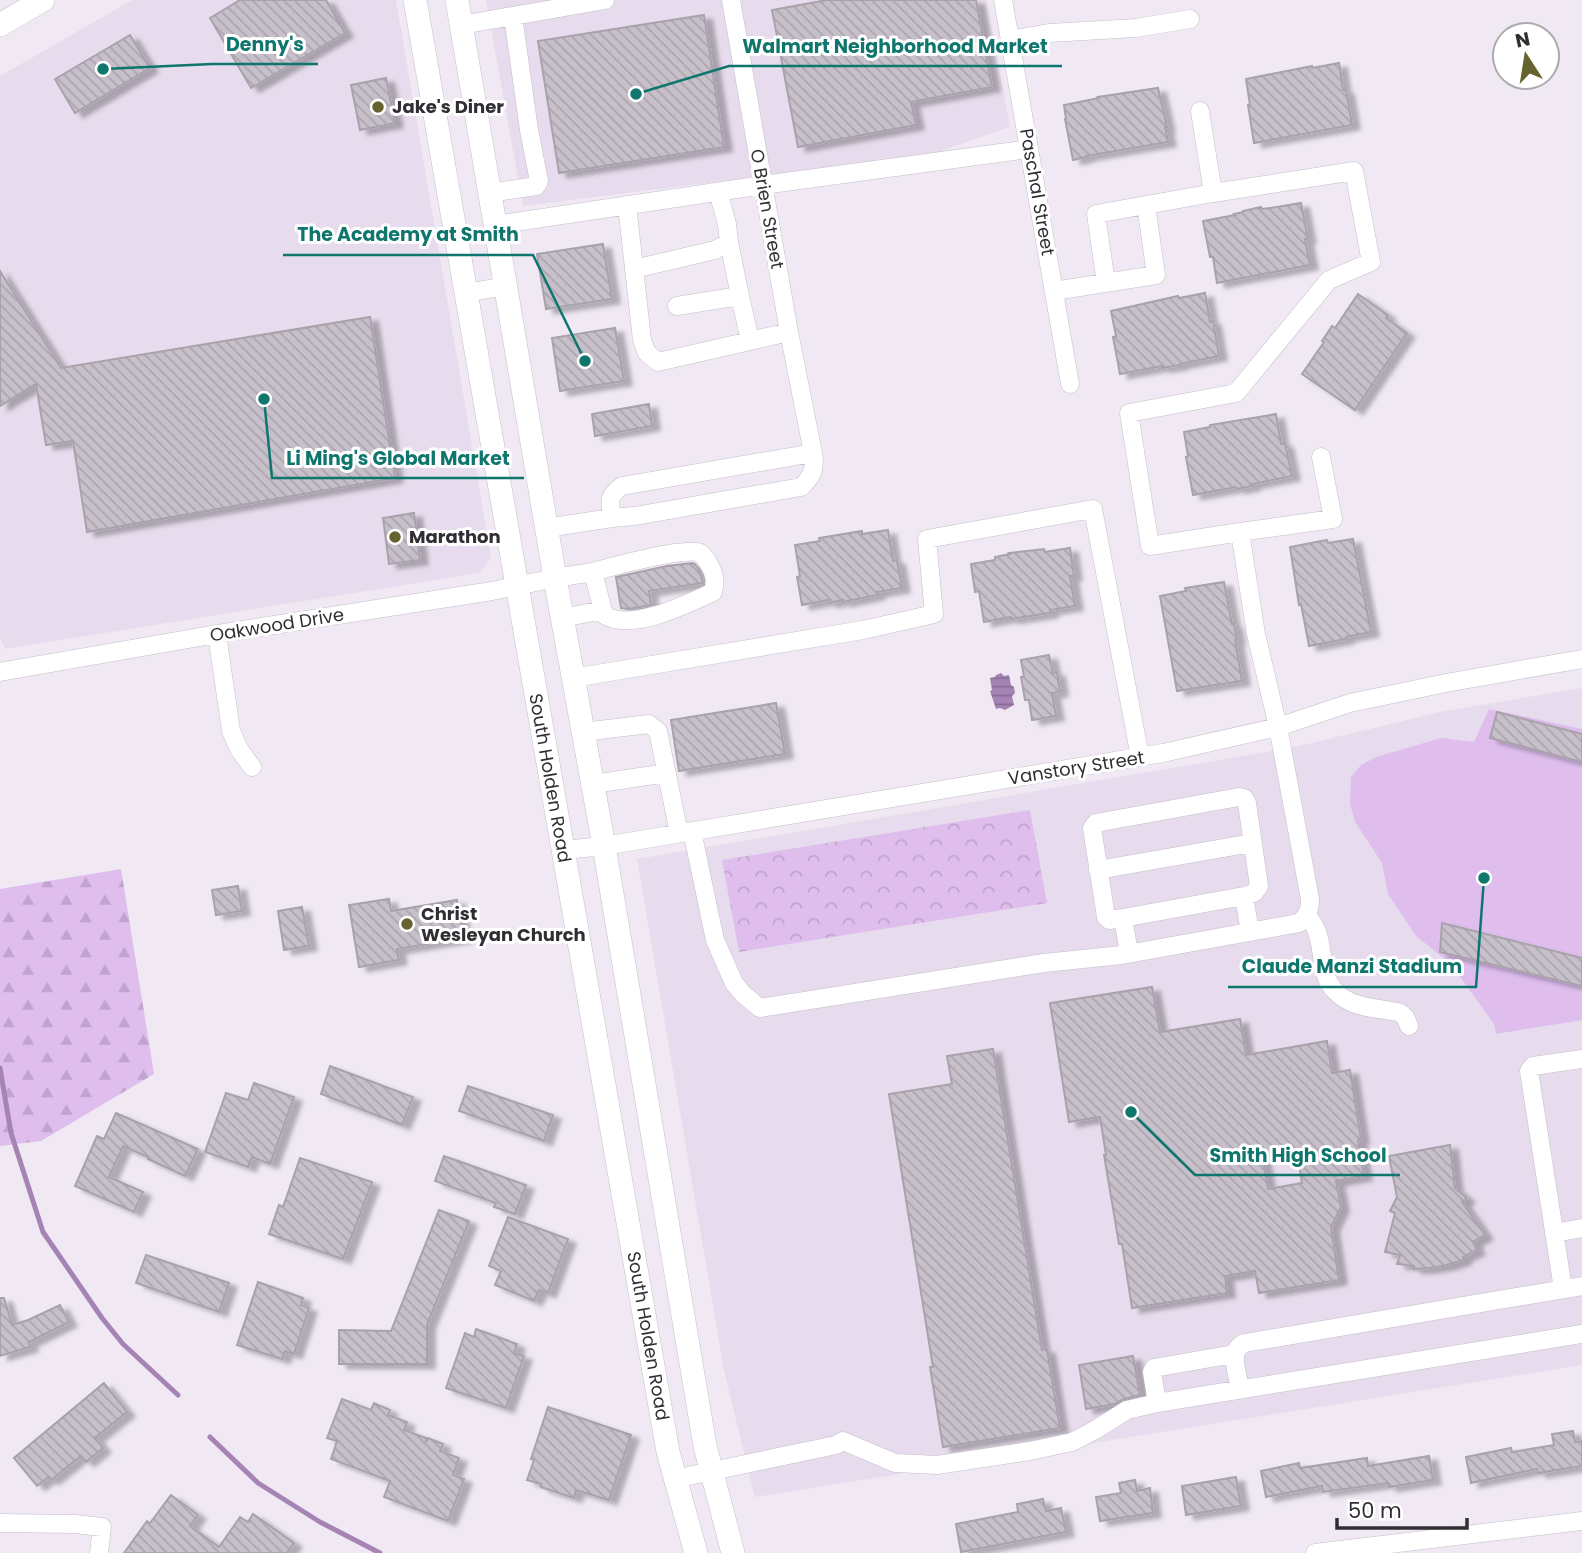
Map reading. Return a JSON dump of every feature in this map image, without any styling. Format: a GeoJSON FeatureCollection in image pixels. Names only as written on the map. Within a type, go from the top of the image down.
{"type":"FeatureCollection","features":[{"type":"Feature","properties":{"kind":"main road"},"geometry":{"type":"LineString","coordinates":[[0,25],[43,0]]}},
{"type":"Feature","properties":{"kind":"main road","name":"South Holden Road"},"geometry":{"type":"LineString","coordinates":[[415,0],[668,1452],[696,1553]]}},
{"type":"Feature","properties":{"kind":"main road"},"geometry":{"type":"LineString","coordinates":[[457,0],[705,1446],[733,1553]]}},
{"type":"Feature","properties":{"kind":"street"},"geometry":{"type":"LineString","coordinates":[[461,25],[605,0]]}},
{"type":"Feature","properties":{"kind":"street","name":"O Brien Street"},"geometry":{"type":"LineString","coordinates":[[731,0],[813,453]]}},
{"type":"Feature","properties":{"kind":"street","name":"Paschal Street"},"geometry":{"type":"LineString","coordinates":[[1003,0],[1070,384]]}},
{"type":"Feature","properties":{"kind":"street"},"geometry":{"type":"LineString","coordinates":[[490,193],[536,186],[539,181],[513,16]]}},
{"type":"Feature","properties":{"kind":"street"},"geometry":{"type":"LineString","coordinates":[[1010,40],[1049,33],[1136,29],[1190,19]]}},
{"type":"Feature","properties":{"kind":"street"},"geometry":{"type":"LineString","coordinates":[[1200,111],[1213,193]]}},
{"type":"Feature","properties":{"kind":"street"},"geometry":{"type":"LineString","coordinates":[[495,225],[1029,149]]}},
{"type":"Feature","properties":{"kind":"street"},"geometry":{"type":"LineString","coordinates":[[1106,283],[1096,214],[1354,171],[1371,262],[1329,281],[1236,393],[1129,413],[1150,546],[1333,519],[1321,457]]}},
{"type":"Feature","properties":{"kind":"street"},"geometry":{"type":"LineString","coordinates":[[718,192],[750,341]]}},
{"type":"Feature","properties":{"kind":"street"},"geometry":{"type":"LineString","coordinates":[[627,205],[642,340],[647,353],[658,362],[789,332]]}},
{"type":"Feature","properties":{"kind":"street"},"geometry":{"type":"LineString","coordinates":[[1054,291],[1156,275],[1146,205]]}},
{"type":"Feature","properties":{"kind":"street"},"geometry":{"type":"LineString","coordinates":[[634,269],[715,250],[729,242]]}},
{"type":"Feature","properties":{"kind":"street"},"geometry":{"type":"LineString","coordinates":[[466,293],[506,286]]}},
{"type":"Feature","properties":{"kind":"street"},"geometry":{"type":"LineString","coordinates":[[677,306],[740,296]]}},
{"type":"Feature","properties":{"kind":"street"},"geometry":{"type":"LineString","coordinates":[[546,528],[635,516],[801,487],[814,470],[813,453],[622,486],[610,499],[612,517]]}},
{"type":"Feature","properties":{"kind":"street"},"geometry":{"type":"LineString","coordinates":[[573,678],[863,630],[934,614],[927,539],[1093,509],[1140,757]]}},
{"type":"Feature","properties":{"kind":"street"},"geometry":{"type":"LineString","coordinates":[[583,732],[649,724],[658,731],[667,773],[715,940],[734,983],[760,1008],[1044,963],[1125,954],[1299,923],[1307,916],[1310,899],[1278,727],[1256,634],[1240,531]]}},
{"type":"Feature","properties":{"kind":"street","name":"Oakwood Drive"},"geometry":{"type":"LineString","coordinates":[[0,671],[516,587],[593,572],[627,562],[694,551],[705,557],[714,574],[713,592],[668,612],[640,619],[617,620],[604,615],[603,610]]}},
{"type":"Feature","properties":{"kind":"street"},"geometry":{"type":"LineString","coordinates":[[562,618],[603,610],[593,572]]}},
{"type":"Feature","properties":{"kind":"street"},"geometry":{"type":"LineString","coordinates":[[217,634],[231,731],[239,749],[252,767]]}},
{"type":"Feature","properties":{"kind":"street","name":"Vanstory Street"},"geometry":{"type":"LineString","coordinates":[[564,850],[604,846],[1140,757],[1278,727],[1350,703],[1582,659]]}},
{"type":"Feature","properties":{"kind":"street"},"geometry":{"type":"LineString","coordinates":[[593,784],[667,773]]}},
{"type":"Feature","properties":{"kind":"street"},"geometry":{"type":"LineString","coordinates":[[1240,797],[1247,803],[1252,843],[1259,886],[1254,893],[1124,918],[1109,920],[1106,917],[1092,833],[1096,823],[1240,797]]}},
{"type":"Feature","properties":{"kind":"street"},"geometry":{"type":"LineString","coordinates":[[1098,870],[1252,843]]}},
{"type":"Feature","properties":{"kind":"street"},"geometry":{"type":"LineString","coordinates":[[1244,896],[1250,932]]}},
{"type":"Feature","properties":{"kind":"street"},"geometry":{"type":"LineString","coordinates":[[1307,916],[1316,928],[1333,990],[1361,1007],[1399,1012],[1405,1016],[1409,1026]]}},
{"type":"Feature","properties":{"kind":"street"},"geometry":{"type":"LineString","coordinates":[[1124,918],[1125,954]]}},
{"type":"Feature","properties":{"kind":"street"},"geometry":{"type":"LineString","coordinates":[[1563,1289],[1529,1071],[1533,1066],[1582,1059]]}},
{"type":"Feature","properties":{"kind":"street"},"geometry":{"type":"LineString","coordinates":[[1554,1233],[1582,1228]]}},
{"type":"Feature","properties":{"kind":"street"},"geometry":{"type":"LineString","coordinates":[[1240,1390],[1234,1354],[1239,1345],[1245,1343],[1582,1286]]}},
{"type":"Feature","properties":{"kind":"street"},"geometry":{"type":"LineString","coordinates":[[674,1479],[836,1446],[843,1441],[895,1463],[937,1465],[1030,1451],[1072,1441],[1127,1410],[1157,1403],[1582,1334]]}},
{"type":"Feature","properties":{"kind":"street"},"geometry":{"type":"LineString","coordinates":[[1157,1403],[1152,1372],[1154,1368],[1234,1354]]}},
{"type":"Feature","properties":{"kind":"street"},"geometry":{"type":"LineString","coordinates":[[1315,1553],[1582,1521]]}},
{"type":"Feature","properties":{"kind":"street"},"geometry":{"type":"LineString","coordinates":[[0,1523],[102,1527],[99,1553]]}},
{"type":"Feature","properties":{"kind":"shaded area"},"geometry":{"type":"Polygon","coordinates":[[[132,0],[396,0],[491,557],[479,573],[5,649],[0,638],[0,76],[132,0]]]}},
{"type":"Feature","properties":{"kind":"shaded area"},"geometry":{"type":"Polygon","coordinates":[[[486,0],[986,0],[1010,127],[929,155],[523,206],[486,0]]]}},
{"type":"Feature","properties":{"kind":"shaded area"},"geometry":{"type":"Polygon","coordinates":[[[1001,673],[1004,676],[1009,675],[1015,693],[1012,696],[1014,705],[1005,710],[996,709],[990,691],[990,678],[1001,673]]]}},
{"type":"Feature","properties":{"kind":"shaded area"},"geometry":{"type":"Polygon","coordinates":[[[1582,688],[1582,1365],[755,1497],[724,1371],[637,859],[1295,747],[1440,712],[1582,688]]]}},
{"type":"Feature","properties":{"kind":"green space"},"geometry":{"type":"Polygon","coordinates":[[[1489,709],[1582,729],[1582,1020],[1496,1034],[1494,1024],[1451,964],[1416,936],[1388,894],[1382,863],[1355,822],[1350,804],[1351,777],[1361,765],[1376,757],[1441,738],[1474,742],[1489,709]]]}},
{"type":"Feature","properties":{"kind":"green space"},"geometry":{"type":"Polygon","coordinates":[[[1030,810],[1047,903],[739,952],[722,860],[1030,810]]]}},
{"type":"Feature","properties":{"kind":"green space"},"geometry":{"type":"Polygon","coordinates":[[[121,869],[154,1074],[41,1141],[0,1146],[0,889],[121,869]]]}},
{"type":"Feature","properties":{"kind":"building"},"geometry":{"type":"Polygon","coordinates":[[[240,0],[326,0],[345,33],[251,88],[210,18],[240,0]]]}},
{"type":"Feature","properties":{"kind":"building"},"geometry":{"type":"Polygon","coordinates":[[[827,0],[976,0],[992,87],[911,102],[916,125],[798,147],[772,10],[827,0]]]}},
{"type":"Feature","properties":{"kind":"building"},"geometry":{"type":"Polygon","coordinates":[[[704,15],[724,147],[559,173],[538,41],[704,15]]]}},
{"type":"Feature","properties":{"kind":"building"},"geometry":{"type":"Polygon","coordinates":[[[130,35],[150,68],[75,113],[55,79],[130,35]]]}},
{"type":"Feature","properties":{"kind":"building"},"geometry":{"type":"Polygon","coordinates":[[[1339,63],[1352,125],[1254,143],[1246,79],[1339,63]]]}},
{"type":"Feature","properties":{"kind":"building"},"geometry":{"type":"Polygon","coordinates":[[[386,78],[395,123],[360,130],[351,85],[386,78]]]}},
{"type":"Feature","properties":{"kind":"building"},"geometry":{"type":"Polygon","coordinates":[[[1158,88],[1168,142],[1073,160],[1064,105],[1158,88]]]}},
{"type":"Feature","properties":{"kind":"building"},"geometry":{"type":"Polygon","coordinates":[[[1301,203],[1310,265],[1217,283],[1203,221],[1261,207],[1301,203]]]}},
{"type":"Feature","properties":{"kind":"building"},"geometry":{"type":"Polygon","coordinates":[[[603,244],[612,299],[546,309],[537,254],[603,244]]]}},
{"type":"Feature","properties":{"kind":"building"},"geometry":{"type":"Polygon","coordinates":[[[0,271],[61,368],[370,317],[395,478],[87,532],[73,441],[46,445],[36,384],[0,406],[0,271]]]}},
{"type":"Feature","properties":{"kind":"building"},"geometry":{"type":"Polygon","coordinates":[[[1205,293],[1219,356],[1120,374],[1111,311],[1178,296],[1205,293]]]}},
{"type":"Feature","properties":{"kind":"building"},"geometry":{"type":"Polygon","coordinates":[[[1358,294],[1388,315],[1386,318],[1407,333],[1355,410],[1302,374],[1332,326],[1335,328],[1358,294]]]}},
{"type":"Feature","properties":{"kind":"building"},"geometry":{"type":"Polygon","coordinates":[[[615,328],[624,381],[560,391],[552,338],[615,328]]]}},
{"type":"Feature","properties":{"kind":"building"},"geometry":{"type":"Polygon","coordinates":[[[649,404],[652,426],[595,436],[592,414],[649,404]]]}},
{"type":"Feature","properties":{"kind":"building"},"geometry":{"type":"Polygon","coordinates":[[[1276,414],[1281,444],[1285,443],[1292,476],[1237,489],[1236,487],[1193,495],[1184,432],[1276,414]]]}},
{"type":"Feature","properties":{"kind":"building"},"geometry":{"type":"Polygon","coordinates":[[[414,513],[420,560],[389,564],[383,518],[414,513]]]}},
{"type":"Feature","properties":{"kind":"building"},"geometry":{"type":"Polygon","coordinates":[[[888,530],[893,561],[897,560],[902,588],[843,602],[829,603],[828,600],[802,605],[795,545],[862,531],[862,534],[888,530]]]}},
{"type":"Feature","properties":{"kind":"building"},"geometry":{"type":"Polygon","coordinates":[[[1353,539],[1371,632],[1309,646],[1290,547],[1327,540],[1328,543],[1353,539]]]}},
{"type":"Feature","properties":{"kind":"building"},"geometry":{"type":"Polygon","coordinates":[[[1070,548],[1074,576],[1070,576],[1075,606],[1050,610],[1050,613],[984,622],[979,591],[975,592],[971,564],[995,560],[995,557],[1009,553],[1070,548]]]}},
{"type":"Feature","properties":{"kind":"building"},"geometry":{"type":"Polygon","coordinates":[[[692,563],[699,570],[703,583],[649,591],[651,605],[621,608],[616,577],[692,563]]]}},
{"type":"Feature","properties":{"kind":"building"},"geometry":{"type":"Polygon","coordinates":[[[1224,582],[1237,640],[1242,681],[1177,691],[1160,596],[1186,591],[1185,588],[1224,582]]]}},
{"type":"Feature","properties":{"kind":"building"},"geometry":{"type":"Polygon","coordinates":[[[1049,655],[1053,673],[1057,672],[1060,692],[1052,693],[1056,716],[1032,720],[1029,700],[1025,700],[1021,660],[1049,655]]]}},
{"type":"Feature","properties":{"kind":"building"},"geometry":{"type":"Polygon","coordinates":[[[776,703],[785,754],[679,771],[671,720],[776,703]]]}},
{"type":"Feature","properties":{"kind":"building"},"geometry":{"type":"Polygon","coordinates":[[[1497,712],[1582,734],[1582,762],[1490,738],[1497,712]]]}},
{"type":"Feature","properties":{"kind":"building"},"geometry":{"type":"Polygon","coordinates":[[[238,886],[242,911],[216,915],[212,890],[238,886]]]}},
{"type":"Feature","properties":{"kind":"building","name":"Christ Wesleyan Church"},"geometry":{"type":"Polygon","coordinates":[[[389,899],[391,911],[457,900],[464,938],[397,949],[399,960],[359,967],[349,905],[389,899]]]}},
{"type":"Feature","properties":{"kind":"building"},"geometry":{"type":"Polygon","coordinates":[[[302,907],[309,946],[284,950],[278,911],[302,907]]]}},
{"type":"Feature","properties":{"kind":"building"},"geometry":{"type":"Polygon","coordinates":[[[1442,923],[1582,958],[1582,986],[1440,952],[1442,923]]]}},
{"type":"Feature","properties":{"kind":"building"},"geometry":{"type":"Polygon","coordinates":[[[1152,987],[1160,1032],[1240,1019],[1246,1055],[1327,1041],[1332,1073],[1350,1070],[1364,1176],[1336,1181],[1341,1207],[1331,1227],[1339,1280],[1259,1293],[1255,1271],[1225,1276],[1227,1293],[1132,1308],[1104,1155],[1100,1117],[1069,1122],[1050,1003],[1152,987]],[[1297,1149],[1262,1155],[1268,1189],[1302,1183],[1297,1149]]]}},
{"type":"Feature","properties":{"kind":"building"},"geometry":{"type":"Polygon","coordinates":[[[993,1049],[1042,1350],[1047,1349],[1060,1428],[943,1447],[930,1367],[933,1367],[889,1094],[952,1084],[947,1056],[993,1049]]]}},
{"type":"Feature","properties":{"kind":"building"},"geometry":{"type":"Polygon","coordinates":[[[330,1066],[413,1097],[402,1125],[321,1094],[330,1066]]]}},
{"type":"Feature","properties":{"kind":"building"},"geometry":{"type":"Polygon","coordinates":[[[254,1083],[294,1097],[270,1164],[252,1157],[248,1167],[205,1152],[226,1093],[248,1100],[254,1083]]]}},
{"type":"Feature","properties":{"kind":"building"},"geometry":{"type":"Polygon","coordinates":[[[468,1086],[553,1115],[544,1141],[459,1111],[468,1086]]]}},
{"type":"Feature","properties":{"kind":"building"},"geometry":{"type":"Polygon","coordinates":[[[116,1113],[198,1149],[185,1176],[123,1146],[109,1177],[143,1192],[134,1212],[75,1186],[97,1136],[104,1139],[116,1113]]]}},
{"type":"Feature","properties":{"kind":"building"},"geometry":{"type":"Polygon","coordinates":[[[1450,1145],[1455,1188],[1467,1198],[1462,1202],[1485,1235],[1473,1242],[1477,1250],[1463,1257],[1463,1260],[1414,1269],[1414,1266],[1397,1264],[1400,1255],[1385,1252],[1395,1213],[1390,1211],[1397,1197],[1389,1156],[1450,1145]]]}},
{"type":"Feature","properties":{"kind":"building"},"geometry":{"type":"Polygon","coordinates":[[[444,1156],[526,1185],[515,1214],[494,1207],[496,1203],[435,1181],[444,1156]]]}},
{"type":"Feature","properties":{"kind":"building"},"geometry":{"type":"Polygon","coordinates":[[[300,1158],[372,1182],[343,1259],[269,1234],[279,1205],[283,1207],[300,1158]]]}},
{"type":"Feature","properties":{"kind":"building"},"geometry":{"type":"Polygon","coordinates":[[[439,1210],[469,1221],[427,1325],[427,1364],[339,1364],[339,1330],[391,1331],[439,1210]]]}},
{"type":"Feature","properties":{"kind":"building"},"geometry":{"type":"Polygon","coordinates":[[[508,1217],[568,1239],[548,1293],[539,1290],[534,1301],[495,1285],[501,1271],[489,1266],[508,1217]]]}},
{"type":"Feature","properties":{"kind":"building"},"geometry":{"type":"Polygon","coordinates":[[[146,1255],[229,1283],[219,1312],[136,1283],[146,1255]]]}},
{"type":"Feature","properties":{"kind":"building"},"geometry":{"type":"Polygon","coordinates":[[[258,1282],[303,1298],[301,1305],[309,1308],[294,1354],[285,1351],[282,1359],[237,1345],[258,1282]]]}},
{"type":"Feature","properties":{"kind":"building"},"geometry":{"type":"Polygon","coordinates":[[[0,1298],[4,1298],[12,1325],[60,1305],[69,1322],[29,1342],[30,1347],[0,1356],[0,1298]]]}},
{"type":"Feature","properties":{"kind":"building"},"geometry":{"type":"Polygon","coordinates":[[[476,1329],[517,1344],[514,1353],[524,1356],[506,1408],[446,1388],[465,1333],[474,1337],[476,1329]]]}},
{"type":"Feature","properties":{"kind":"building"},"geometry":{"type":"Polygon","coordinates":[[[1133,1356],[1140,1395],[1115,1404],[1086,1409],[1079,1365],[1133,1356]]]}},
{"type":"Feature","properties":{"kind":"building"},"geometry":{"type":"Polygon","coordinates":[[[104,1383],[127,1412],[95,1438],[103,1448],[86,1462],[81,1456],[51,1480],[49,1477],[37,1486],[14,1458],[104,1383]]]}},
{"type":"Feature","properties":{"kind":"building"},"geometry":{"type":"Polygon","coordinates":[[[342,1399],[371,1410],[374,1403],[390,1410],[388,1415],[407,1422],[404,1430],[426,1438],[426,1442],[428,1438],[443,1444],[440,1451],[459,1458],[453,1475],[464,1479],[448,1521],[384,1497],[390,1481],[331,1459],[337,1441],[327,1438],[342,1399]]]}},
{"type":"Feature","properties":{"kind":"building"},"geometry":{"type":"Polygon","coordinates":[[[548,1407],[631,1435],[609,1500],[576,1490],[574,1498],[527,1480],[548,1407]]]}},
{"type":"Feature","properties":{"kind":"building"},"geometry":{"type":"Polygon","coordinates":[[[1573,1431],[1575,1442],[1582,1441],[1582,1466],[1538,1473],[1537,1469],[1471,1483],[1466,1457],[1511,1448],[1512,1452],[1554,1445],[1552,1434],[1573,1431]]]}},
{"type":"Feature","properties":{"kind":"building"},"geometry":{"type":"Polygon","coordinates":[[[1429,1456],[1433,1480],[1389,1487],[1388,1483],[1323,1492],[1322,1486],[1266,1497],[1261,1471],[1299,1463],[1300,1468],[1367,1458],[1368,1466],[1429,1456]]]}},
{"type":"Feature","properties":{"kind":"building"},"geometry":{"type":"Polygon","coordinates":[[[1236,1477],[1241,1506],[1186,1515],[1182,1486],[1236,1477]]]}},
{"type":"Feature","properties":{"kind":"building"},"geometry":{"type":"Polygon","coordinates":[[[1135,1480],[1137,1491],[1150,1488],[1153,1513],[1100,1521],[1096,1497],[1121,1493],[1119,1483],[1135,1480]]]}},
{"type":"Feature","properties":{"kind":"building"},"geometry":{"type":"Polygon","coordinates":[[[171,1495],[198,1515],[190,1526],[219,1547],[240,1517],[248,1522],[253,1514],[294,1543],[287,1553],[124,1553],[147,1521],[150,1523],[171,1495]]]}},
{"type":"Feature","properties":{"kind":"building"},"geometry":{"type":"Polygon","coordinates":[[[1043,1499],[1046,1511],[1061,1508],[1066,1532],[961,1552],[956,1524],[1018,1512],[1017,1504],[1043,1499]]]}},
{"type":"Feature","properties":{"kind":"waterway"},"geometry":{"type":"LineString","coordinates":[[0,1068],[11,1133],[43,1232],[123,1344],[178,1395]]}},
{"type":"Feature","properties":{"kind":"waterway"},"geometry":{"type":"LineString","coordinates":[[210,1437],[258,1483],[320,1522],[380,1553]]}},
{"type":"Feature","properties":{"kind":"place","name":"Denny's"},"geometry":{"type":"Point","coordinates":[103,69]}},
{"type":"Feature","properties":{"kind":"place","name":"Walmart Neighborhood Market"},"geometry":{"type":"Point","coordinates":[636,94]}},
{"type":"Feature","properties":{"kind":"place","name":"Jake's Diner"},"geometry":{"type":"Point","coordinates":[378,107]}},
{"type":"Feature","properties":{"kind":"place","name":"The Academy at Smith"},"geometry":{"type":"Point","coordinates":[585,361]}},
{"type":"Feature","properties":{"kind":"place","name":"Li Ming's Global Market"},"geometry":{"type":"Point","coordinates":[264,399]}},
{"type":"Feature","properties":{"kind":"place","name":"Marathon"},"geometry":{"type":"Point","coordinates":[395,537]}},
{"type":"Feature","properties":{"kind":"place","name":"Claude Manzi Stadium"},"geometry":{"type":"Point","coordinates":[1484,878]}},
{"type":"Feature","properties":{"kind":"place","name":"Christ Wesleyan Church"},"geometry":{"type":"Point","coordinates":[407,924]}},
{"type":"Feature","properties":{"kind":"place","name":"Smith High School"},"geometry":{"type":"Point","coordinates":[1131,1112]}}]}
